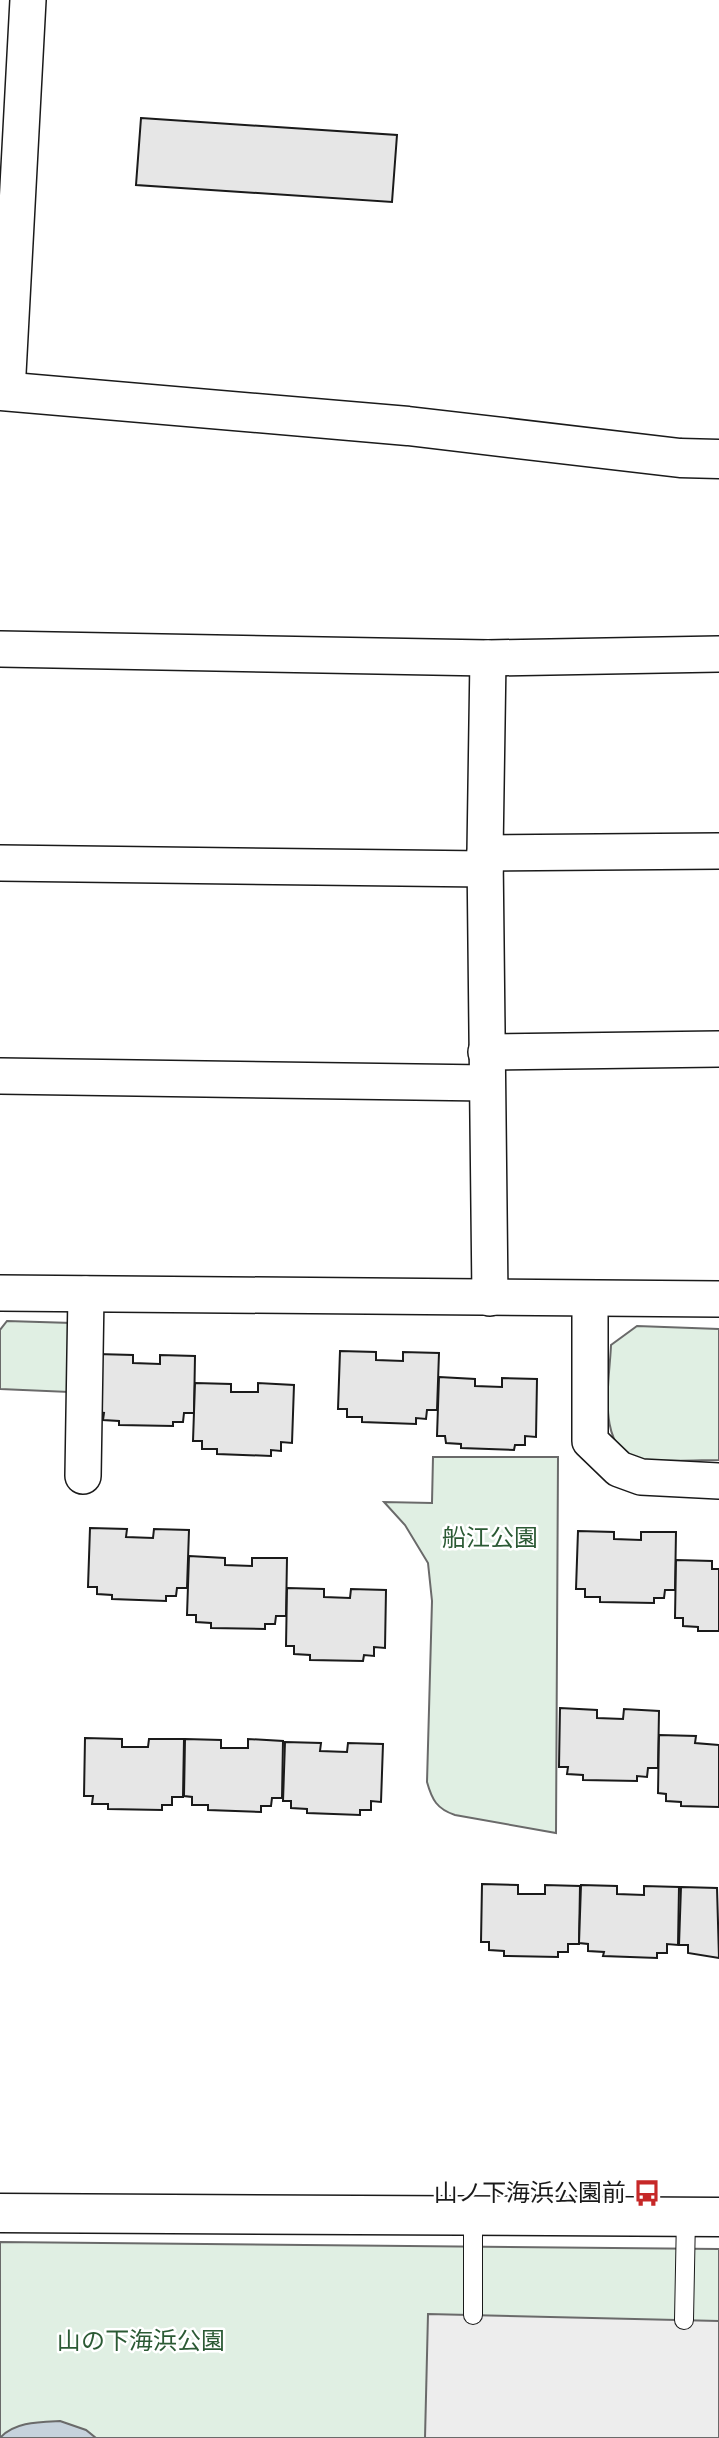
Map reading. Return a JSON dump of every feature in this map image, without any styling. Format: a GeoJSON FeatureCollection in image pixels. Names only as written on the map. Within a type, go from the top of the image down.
{"type":"FeatureCollection","features":[{"type":"Feature","properties":{"kind":"street"},"geometry":{"type":"LineString","coordinates":[[28,0],[3,392],[408,426],[680,458],[719,459]]}},
{"type":"Feature","properties":{"kind":"street"},"geometry":{"type":"LineString","coordinates":[[0,649],[488,658],[719,654]]}},
{"type":"Feature","properties":{"kind":"street"},"geometry":{"type":"LineString","coordinates":[[488,658],[485,861],[490,1298]]}},
{"type":"Feature","properties":{"kind":"street"},"geometry":{"type":"LineString","coordinates":[[0,863],[485,861],[719,851]]}},
{"type":"Feature","properties":{"kind":"street"},"geometry":{"type":"LineString","coordinates":[[0,1076],[487,1067],[719,1049]]}},
{"type":"Feature","properties":{"kind":"street"},"geometry":{"type":"LineString","coordinates":[[0,1293],[719,1299]]}},
{"type":"Feature","properties":{"kind":"street"},"geometry":{"type":"LineString","coordinates":[[83,1476],[86,1294]]}},
{"type":"Feature","properties":{"kind":"street"},"geometry":{"type":"LineString","coordinates":[[590,1299],[590,1441],[619,1469],[642,1477],[719,1481]]}},
{"type":"Feature","properties":{"kind":"street"},"geometry":{"type":"LineString","coordinates":[[0,2213],[702,2217]]}},
{"type":"Feature","properties":{"kind":"lane"},"geometry":{"type":"LineString","coordinates":[[473,2215],[473,2315]]}},
{"type":"Feature","properties":{"kind":"lane"},"geometry":{"type":"LineString","coordinates":[[684,2320],[702,2217]]}},
{"type":"Feature","properties":{"kind":"green space"},"geometry":{"type":"Polygon","coordinates":[[[7,1321],[72,1323],[69,1392],[0,1389],[0,1330],[7,1321]]]}},
{"type":"Feature","properties":{"kind":"green space"},"geometry":{"type":"Polygon","coordinates":[[[637,1326],[719,1329],[719,1460],[642,1460],[627,1455],[617,1444],[608,1413],[611,1345],[637,1326]]]}},
{"type":"Feature","properties":{"kind":"green space","name":"船江公園"},"geometry":{"type":"Polygon","coordinates":[[[433,1457],[558,1457],[556,1833],[449,1813],[433,1799],[427,1782],[432,1601],[428,1563],[405,1525],[384,1502],[432,1503],[433,1457]]]}},
{"type":"Feature","properties":{"kind":"green space","name":"山の下海浜公園"},"geometry":{"type":"Polygon","coordinates":[[[0,2242],[719,2249],[719,2438],[0,2438],[0,2242]]]}},
{"type":"Feature","properties":{"kind":"shaded area"},"geometry":{"type":"Polygon","coordinates":[[[428,2314],[719,2321],[719,2438],[425,2438],[428,2314]]]}},
{"type":"Feature","properties":{"kind":"shaded area"},"geometry":{"type":"Polygon","coordinates":[[[60,2421],[86,2430],[96,2438],[0,2438],[20,2426],[60,2421]]]}},
{"type":"Feature","properties":{"kind":"building"},"geometry":{"type":"Polygon","coordinates":[[[141,118],[397,135],[392,202],[136,185],[141,118]]]}},
{"type":"Feature","properties":{"kind":"building"},"geometry":{"type":"Polygon","coordinates":[[[340,1351],[376,1352],[376,1360],[403,1361],[403,1352],[439,1353],[437,1410],[427,1410],[426,1419],[416,1418],[416,1424],[362,1422],[362,1417],[347,1417],[347,1409],[338,1409],[340,1351]]]}},
{"type":"Feature","properties":{"kind":"building"},"geometry":{"type":"Polygon","coordinates":[[[97,1354],[133,1355],[133,1363],[160,1364],[160,1355],[195,1356],[194,1413],[184,1413],[183,1422],[173,1422],[173,1426],[119,1425],[119,1421],[103,1420],[104,1413],[95,1412],[97,1354]]]}},
{"type":"Feature","properties":{"kind":"building"},"geometry":{"type":"Polygon","coordinates":[[[439,1377],[475,1379],[475,1386],[502,1387],[502,1378],[537,1379],[536,1437],[525,1436],[525,1445],[515,1445],[514,1450],[461,1448],[461,1444],[446,1443],[445,1436],[437,1436],[439,1377]]]}},
{"type":"Feature","properties":{"kind":"building"},"geometry":{"type":"Polygon","coordinates":[[[195,1383],[231,1384],[231,1392],[258,1392],[258,1383],[294,1385],[292,1443],[281,1442],[281,1451],[271,1450],[271,1456],[217,1454],[217,1449],[202,1449],[202,1441],[193,1441],[195,1383]]]}},
{"type":"Feature","properties":{"kind":"building"},"geometry":{"type":"Polygon","coordinates":[[[90,1528],[127,1529],[126,1537],[153,1538],[154,1529],[189,1530],[187,1588],[177,1588],[176,1596],[166,1596],[166,1601],[112,1599],[112,1595],[97,1594],[97,1587],[88,1587],[90,1528]]]}},
{"type":"Feature","properties":{"kind":"building"},"geometry":{"type":"Polygon","coordinates":[[[578,1531],[614,1532],[614,1539],[641,1540],[641,1532],[676,1532],[675,1590],[665,1590],[664,1598],[654,1598],[654,1603],[600,1602],[600,1597],[585,1597],[585,1589],[576,1589],[578,1531]]]}},
{"type":"Feature","properties":{"kind":"building"},"geometry":{"type":"Polygon","coordinates":[[[189,1556],[225,1558],[225,1565],[252,1566],[252,1558],[287,1558],[286,1616],[276,1616],[275,1624],[265,1624],[265,1629],[211,1628],[211,1623],[196,1622],[196,1615],[187,1615],[189,1556]]]}},
{"type":"Feature","properties":{"kind":"building"},"geometry":{"type":"Polygon","coordinates":[[[676,1560],[712,1561],[712,1569],[719,1569],[719,1631],[698,1631],[698,1627],[683,1626],[683,1618],[675,1618],[676,1560]]]}},
{"type":"Feature","properties":{"kind":"building"},"geometry":{"type":"Polygon","coordinates":[[[287,1588],[324,1589],[324,1597],[350,1598],[351,1589],[386,1590],[385,1648],[374,1647],[374,1656],[364,1655],[363,1661],[310,1660],[310,1655],[294,1654],[294,1646],[286,1646],[287,1588]]]}},
{"type":"Feature","properties":{"kind":"building"},"geometry":{"type":"Polygon","coordinates":[[[560,1708],[597,1710],[597,1718],[623,1719],[624,1709],[659,1711],[658,1768],[648,1768],[647,1777],[637,1776],[637,1781],[583,1780],[583,1775],[567,1774],[568,1767],[559,1767],[560,1708]]]}},
{"type":"Feature","properties":{"kind":"building"},"geometry":{"type":"Polygon","coordinates":[[[659,1735],[696,1736],[695,1743],[719,1745],[719,1807],[681,1806],[681,1802],[666,1801],[666,1794],[658,1793],[659,1735]]]}},
{"type":"Feature","properties":{"kind":"building"},"geometry":{"type":"Polygon","coordinates":[[[85,1738],[122,1739],[122,1747],[148,1747],[149,1739],[184,1739],[183,1797],[172,1797],[172,1805],[162,1805],[162,1810],[108,1809],[108,1804],[92,1804],[93,1796],[84,1796],[85,1738]]]}},
{"type":"Feature","properties":{"kind":"building"},"geometry":{"type":"Polygon","coordinates":[[[185,1739],[221,1740],[221,1748],[248,1748],[248,1739],[283,1741],[282,1798],[272,1798],[271,1806],[261,1806],[261,1812],[208,1810],[208,1805],[192,1805],[192,1797],[184,1796],[185,1739]]]}},
{"type":"Feature","properties":{"kind":"building"},"geometry":{"type":"Polygon","coordinates":[[[285,1742],[321,1743],[320,1751],[347,1752],[348,1743],[383,1744],[381,1802],[371,1801],[371,1810],[360,1810],[360,1815],[307,1813],[307,1809],[291,1808],[291,1801],[283,1801],[285,1742]]]}},
{"type":"Feature","properties":{"kind":"building"},"geometry":{"type":"Polygon","coordinates":[[[482,1884],[518,1885],[518,1894],[545,1894],[545,1885],[580,1886],[579,1944],[568,1944],[568,1952],[558,1952],[558,1957],[504,1956],[504,1951],[489,1950],[489,1942],[481,1942],[482,1884]]]}},
{"type":"Feature","properties":{"kind":"building"},"geometry":{"type":"Polygon","coordinates":[[[581,1885],[617,1886],[617,1894],[644,1895],[644,1886],[679,1887],[678,1945],[667,1944],[667,1953],[657,1953],[657,1958],[603,1956],[604,1952],[588,1951],[588,1944],[579,1943],[581,1885]]]}},
{"type":"Feature","properties":{"kind":"building"},"geometry":{"type":"Polygon","coordinates":[[[681,1887],[717,1888],[719,1958],[688,1953],[688,1945],[679,1945],[681,1887]]]}},
{"type":"Feature","properties":{"kind":"place","name":"山ノ下海浜公園前"},"geometry":{"type":"Point","coordinates":[647,2193]}}]}
